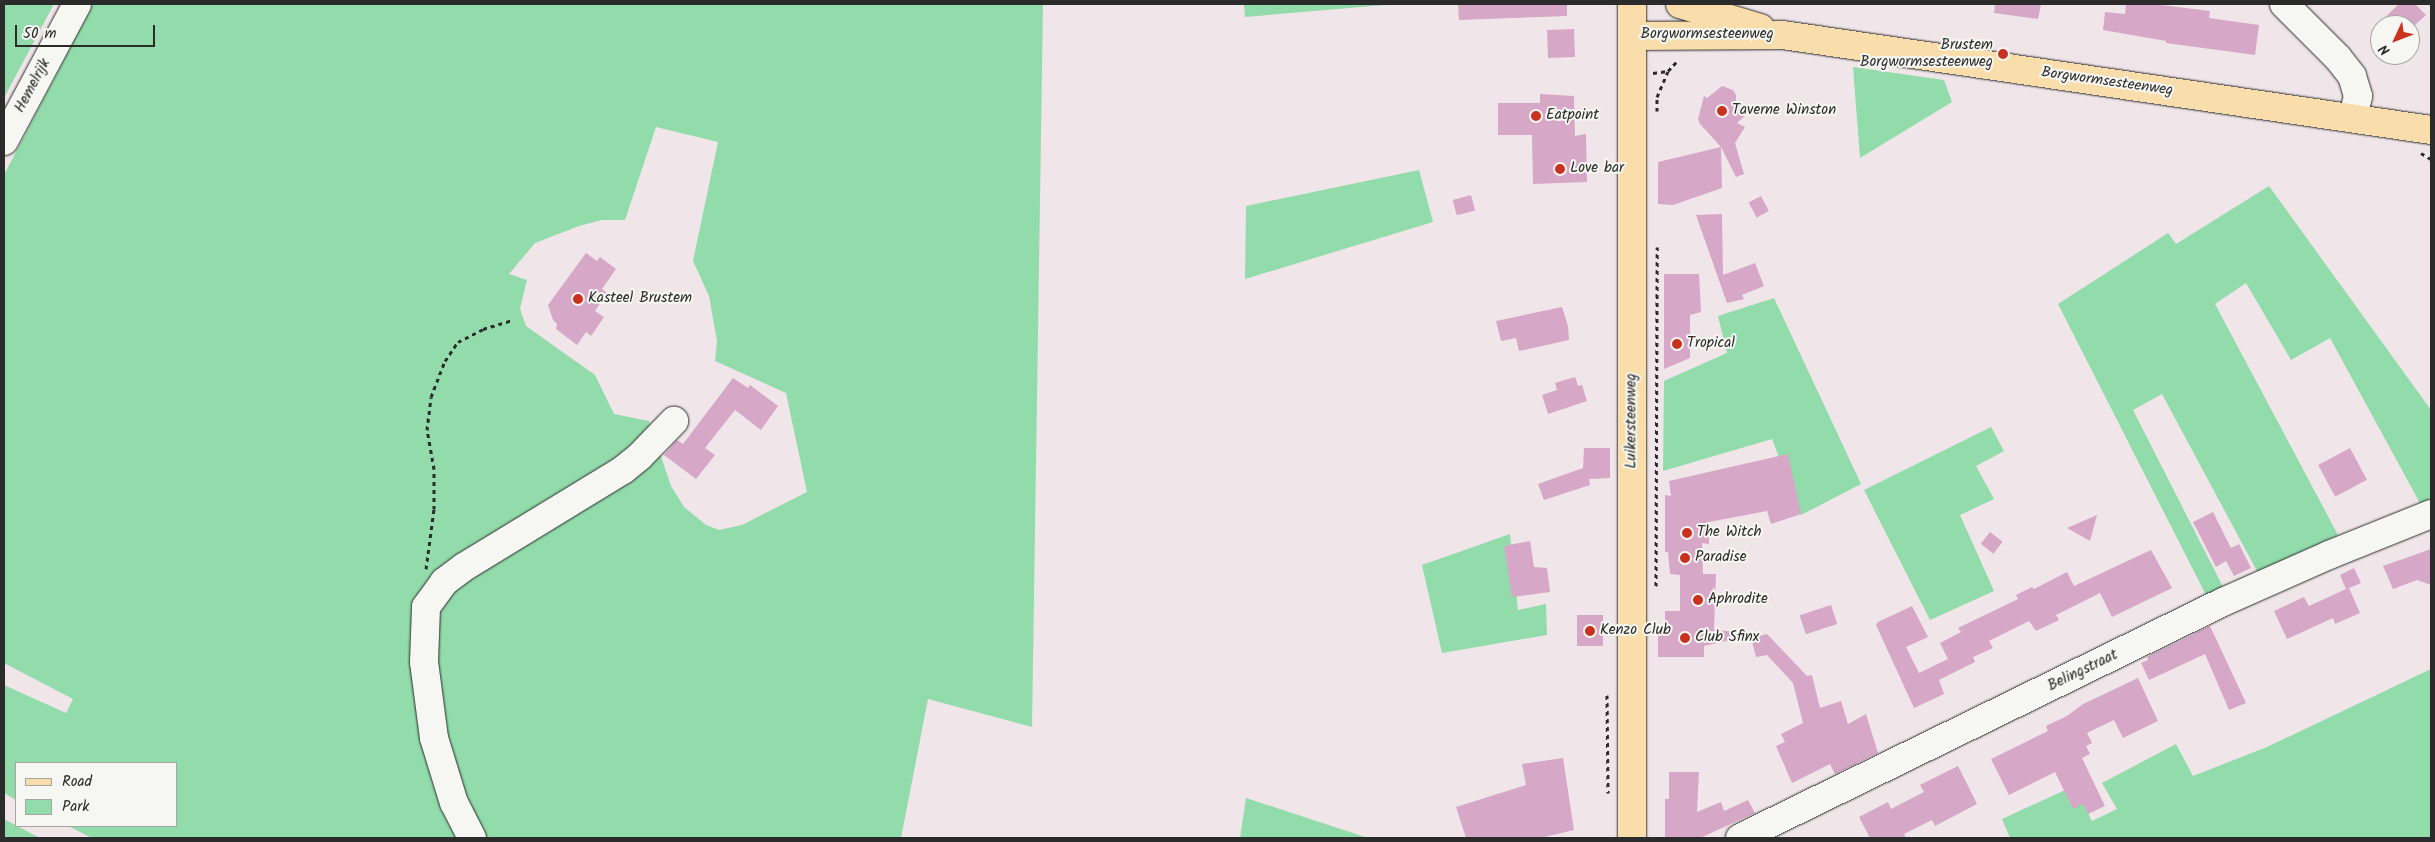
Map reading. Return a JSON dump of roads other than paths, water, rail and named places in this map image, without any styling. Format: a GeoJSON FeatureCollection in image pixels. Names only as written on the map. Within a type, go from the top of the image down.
{"type":"FeatureCollection","features":[{"type":"Feature","properties":{"kind":"main road","name":"Luikersteenweg"},"geometry":{"type":"LineString","coordinates":[[1632,4],[1632,838]]}},
{"type":"Feature","properties":{"kind":"main road","name":"Borgwormsesteenweg"},"geometry":{"type":"LineString","coordinates":[[1680,4],[1783,35],[2431,130]]}},
{"type":"Feature","properties":{"kind":"main road","name":"Borgwormsesteenweg"},"geometry":{"type":"LineString","coordinates":[[1632,36],[1783,35]]}},
{"type":"Feature","properties":{"kind":"street","name":"Hemelrijk"},"geometry":{"type":"LineString","coordinates":[[4,142],[77,4]]}},
{"type":"Feature","properties":{"kind":"street"},"geometry":{"type":"LineString","coordinates":[[2284,4],[2338,58],[2352,76],[2358,96],[2353,118]]}},
{"type":"Feature","properties":{"kind":"street"},"geometry":{"type":"LineString","coordinates":[[472,838],[454,802],[434,738],[424,662],[426,607],[444,582],[464,567],[623,470],[640,456],[674,421]]}},
{"type":"Feature","properties":{"kind":"street","name":"Belingstraat"},"geometry":{"type":"LineString","coordinates":[[1740,838],[2222,602],[2329,555],[2431,514]]}},
{"type":"Feature","properties":{"kind":"place","name":"Brustem Borgwormsesteenweg"},"geometry":{"type":"Point","coordinates":[2003,54]}},
{"type":"Feature","properties":{"kind":"place","name":"Taverne Winston"},"geometry":{"type":"Point","coordinates":[1722,111]}},
{"type":"Feature","properties":{"kind":"place","name":"Eatpoint"},"geometry":{"type":"Point","coordinates":[1536,116]}},
{"type":"Feature","properties":{"kind":"place","name":"Love bar"},"geometry":{"type":"Point","coordinates":[1560,169]}},
{"type":"Feature","properties":{"kind":"place","name":"Kasteel Brustem"},"geometry":{"type":"Point","coordinates":[578,299]}},
{"type":"Feature","properties":{"kind":"place","name":"Tropical"},"geometry":{"type":"Point","coordinates":[1677,344]}},
{"type":"Feature","properties":{"kind":"place","name":"The Witch"},"geometry":{"type":"Point","coordinates":[1687,533]}},
{"type":"Feature","properties":{"kind":"place","name":"Paradise"},"geometry":{"type":"Point","coordinates":[1685,558]}},
{"type":"Feature","properties":{"kind":"place","name":"Aphrodite"},"geometry":{"type":"Point","coordinates":[1698,600]}},
{"type":"Feature","properties":{"kind":"place","name":"Kenzo Club"},"geometry":{"type":"Point","coordinates":[1590,631]}},
{"type":"Feature","properties":{"kind":"place","name":"Club Sfinx"},"geometry":{"type":"Point","coordinates":[1685,638]}}]}
